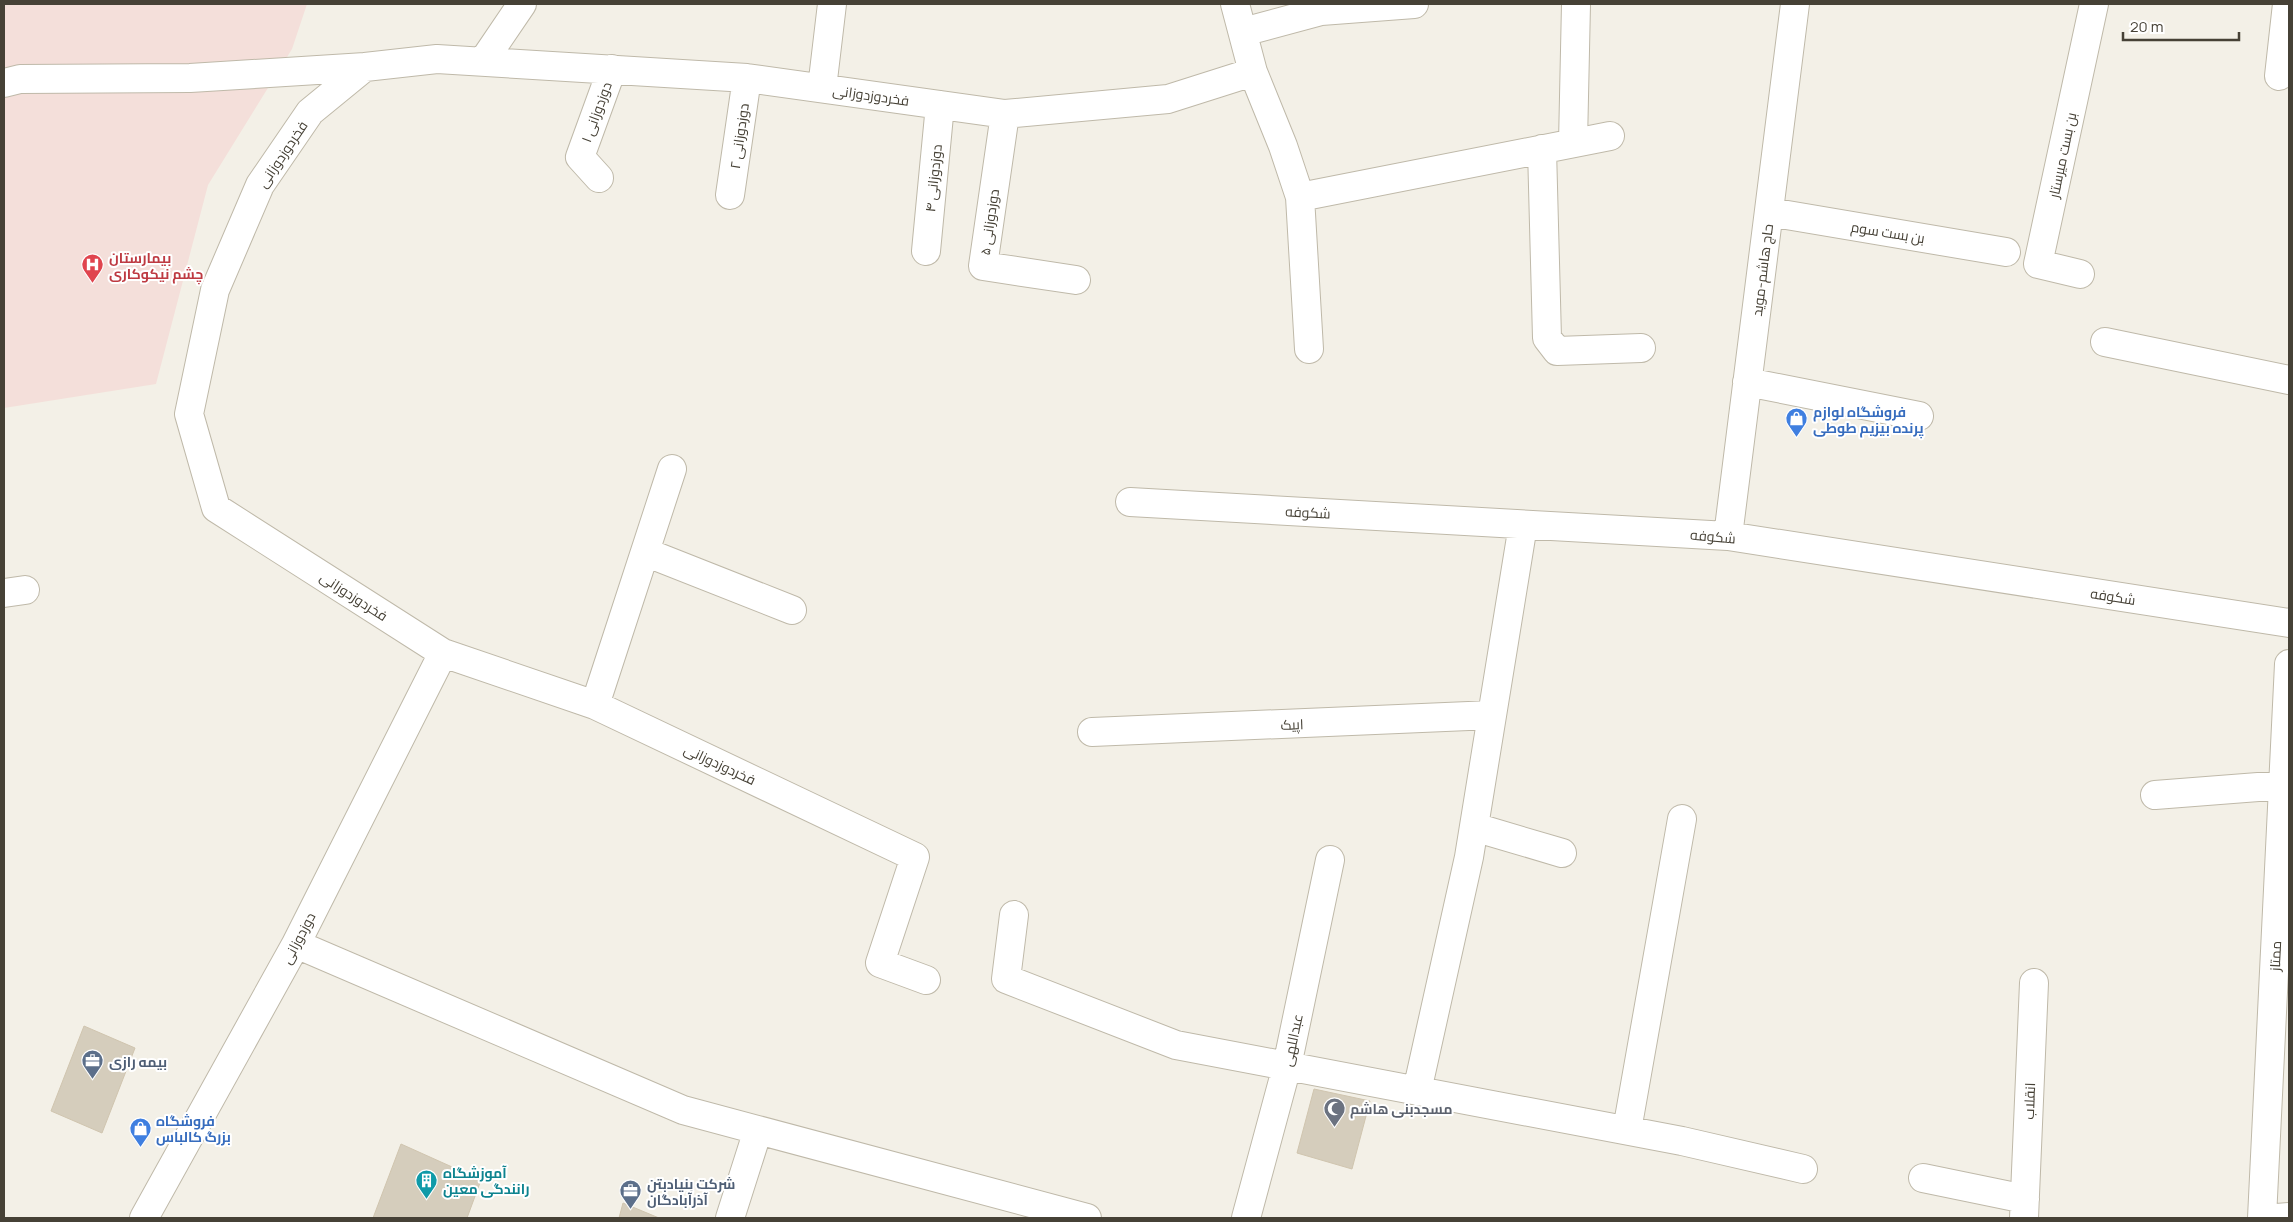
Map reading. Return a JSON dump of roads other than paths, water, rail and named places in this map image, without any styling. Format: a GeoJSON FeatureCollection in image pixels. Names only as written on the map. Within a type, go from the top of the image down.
{"type":"FeatureCollection","features":[{"type":"Feature","properties":{"kind":"street"},"geometry":{"type":"LineString","coordinates":[[484,60],[522,4]]}},
{"type":"Feature","properties":{"kind":"street"},"geometry":{"type":"LineString","coordinates":[[822,88],[832,4]]}},
{"type":"Feature","properties":{"kind":"street"},"geometry":{"type":"LineString","coordinates":[[1236,4],[1253,72],[1283,146],[1300,197],[1310,350]]}},
{"type":"Feature","properties":{"kind":"street"},"geometry":{"type":"LineString","coordinates":[[1243,32],[1321,11],[1414,4]]}},
{"type":"Feature","properties":{"kind":"street"},"geometry":{"type":"LineString","coordinates":[[1573,143],[1576,4]]}},
{"type":"Feature","properties":{"kind":"street","name":"حاج هاشم-موید"},"geometry":{"type":"LineString","coordinates":[[1728,536],[1795,4]]}},
{"type":"Feature","properties":{"kind":"street","name":"بن بست میرستار"},"geometry":{"type":"LineString","coordinates":[[2080,274],[2038,264],[2094,4]]}},
{"type":"Feature","properties":{"kind":"street"},"geometry":{"type":"LineString","coordinates":[[2279,76],[2287,4]]}},
{"type":"Feature","properties":{"kind":"street","name":"فخردوزدوزانی"},"geometry":{"type":"LineString","coordinates":[[926,980],[880,963],[915,857],[595,704],[443,653],[216,508],[189,414],[215,290],[260,185],[310,112],[365,67],[437,58],[747,78],[1005,114],[1168,98],[1253,72]]}},
{"type":"Feature","properties":{"kind":"street"},"geometry":{"type":"LineString","coordinates":[[4,83],[20,79],[190,78],[365,67]]}},
{"type":"Feature","properties":{"kind":"street","name":"دوزدوزانی ۱"},"geometry":{"type":"LineString","coordinates":[[599,178],[580,157],[612,69]]}},
{"type":"Feature","properties":{"kind":"street","name":"دوزدوزانی ۲"},"geometry":{"type":"LineString","coordinates":[[730,195],[747,78]]}},
{"type":"Feature","properties":{"kind":"street","name":"دوزدوزانی ۴"},"geometry":{"type":"LineString","coordinates":[[926,252],[940,105]]}},
{"type":"Feature","properties":{"kind":"street","name":"دوزدوزانی ۵"},"geometry":{"type":"LineString","coordinates":[[1005,114],[983,266],[1076,280]]}},
{"type":"Feature","properties":{"kind":"street"},"geometry":{"type":"LineString","coordinates":[[1300,197],[1610,136]]}},
{"type":"Feature","properties":{"kind":"street"},"geometry":{"type":"LineString","coordinates":[[1542,149],[1547,338],[1558,351],[1641,348]]}},
{"type":"Feature","properties":{"kind":"street","name":"بن بست سوم"},"geometry":{"type":"LineString","coordinates":[[1769,212],[2006,252]]}},
{"type":"Feature","properties":{"kind":"street"},"geometry":{"type":"LineString","coordinates":[[2105,342],[2289,380]]}},
{"type":"Feature","properties":{"kind":"street"},"geometry":{"type":"LineString","coordinates":[[1748,382],[1919,416]]}},
{"type":"Feature","properties":{"kind":"street"},"geometry":{"type":"LineString","coordinates":[[595,704],[672,469]]}},
{"type":"Feature","properties":{"kind":"street","name":"شکوفه"},"geometry":{"type":"LineString","coordinates":[[1130,502],[1728,536],[2289,623]]}},
{"type":"Feature","properties":{"kind":"street"},"geometry":{"type":"LineString","coordinates":[[1417,1091],[1469,857],[1523,525]]}},
{"type":"Feature","properties":{"kind":"street"},"geometry":{"type":"LineString","coordinates":[[645,552],[792,610]]}},
{"type":"Feature","properties":{"kind":"street","name":"دوزدوزانی"},"geometry":{"type":"LineString","coordinates":[[144,1218],[296,944],[443,653]]}},
{"type":"Feature","properties":{"kind":"street","name":"ممتاز"},"geometry":{"type":"LineString","coordinates":[[2262,1218],[2289,664]]}},
{"type":"Feature","properties":{"kind":"street","name":"اپیک"},"geometry":{"type":"LineString","coordinates":[[1092,732],[1492,715]]}},
{"type":"Feature","properties":{"kind":"street"},"geometry":{"type":"LineString","coordinates":[[2155,795],[2284,785]]}},
{"type":"Feature","properties":{"kind":"street"},"geometry":{"type":"LineString","coordinates":[[1627,1130],[1682,819]]}},
{"type":"Feature","properties":{"kind":"street"},"geometry":{"type":"LineString","coordinates":[[1474,827],[1562,853]]}},
{"type":"Feature","properties":{"kind":"street","name":"عبداللهی"},"geometry":{"type":"LineString","coordinates":[[1246,1218],[1287,1066],[1330,860]]}},
{"type":"Feature","properties":{"kind":"street"},"geometry":{"type":"LineString","coordinates":[[1014,915],[1006,979],[1176,1046],[1627,1130],[1803,1169]]}},
{"type":"Feature","properties":{"kind":"street"},"geometry":{"type":"LineString","coordinates":[[296,944],[683,1110],[1087,1218]]}},
{"type":"Feature","properties":{"kind":"street","name":"انقلاب"},"geometry":{"type":"LineString","coordinates":[[2025,1208],[2034,984]]}},
{"type":"Feature","properties":{"kind":"street"},"geometry":{"type":"LineString","coordinates":[[730,1218],[758,1130]]}},
{"type":"Feature","properties":{"kind":"street"},"geometry":{"type":"LineString","coordinates":[[1923,1178],[2025,1208]]}},
{"type":"Feature","properties":{"kind":"street"},"geometry":{"type":"LineString","coordinates":[[2277,1218],[2289,1217]]}},
{"type":"Feature","properties":{"kind":"place","name":"بیمارستان چشم نیکوکاری"},"geometry":{"type":"Point","coordinates":[93,284]}},
{"type":"Feature","properties":{"kind":"place","name":"فروشگاه لوازم پرنده بیزیم طوطی"},"geometry":{"type":"Point","coordinates":[1797,438]}},
{"type":"Feature","properties":{"kind":"place","name":"بیمه رازی"},"geometry":{"type":"Point","coordinates":[93,1080]}},
{"type":"Feature","properties":{"kind":"place","name":"مسجدبنی هاشم"},"geometry":{"type":"Point","coordinates":[1334,1127]}},
{"type":"Feature","properties":{"kind":"place","name":"فروشگاه بزرگ کالباس"},"geometry":{"type":"Point","coordinates":[140,1147]}},
{"type":"Feature","properties":{"kind":"place","name":"آموزشگاه رانندگی معین"},"geometry":{"type":"Point","coordinates":[427,1199]}},
{"type":"Feature","properties":{"kind":"place","name":"شرکت بنیادبتن آذرآبادگان"},"geometry":{"type":"Point","coordinates":[631,1210]}}]}
